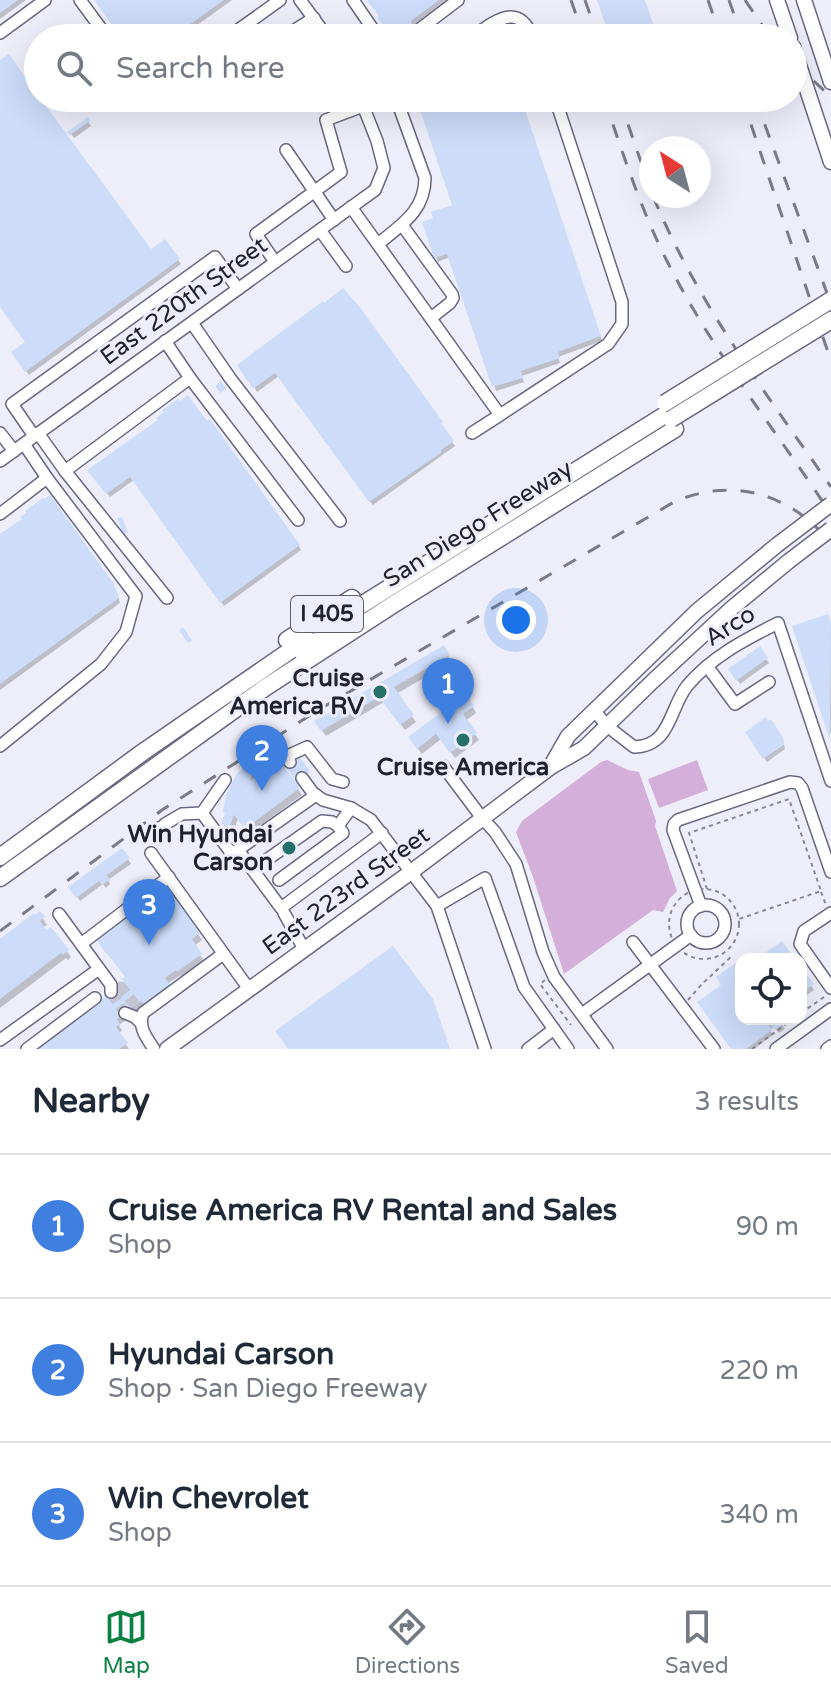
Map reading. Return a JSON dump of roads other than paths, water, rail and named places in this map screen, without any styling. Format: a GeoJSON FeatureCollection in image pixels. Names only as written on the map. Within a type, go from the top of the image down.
{"type":"FeatureCollection","features":[{"type":"Feature","properties":{"kind":"highway","name":"San Diego Freeway"},"geometry":{"type":"LineString","coordinates":[[0,878],[188,742],[670,416],[831,300]]}},
{"type":"Feature","properties":{"kind":"highway"},"geometry":{"type":"LineString","coordinates":[[0,865],[196,723],[328,633],[831,312]]}},
{"type":"Feature","properties":{"kind":"highway"},"geometry":{"type":"LineString","coordinates":[[0,857],[191,718],[315,634],[831,320]]}},
{"type":"Feature","properties":{"kind":"highway","name":"San Diego Freeway"},"geometry":{"type":"LineString","coordinates":[[0,844],[272,650],[670,416],[831,331]]}},
{"type":"Feature","properties":{"kind":"main road"},"geometry":{"type":"LineString","coordinates":[[777,0],[785,24]]}},
{"type":"Feature","properties":{"kind":"main road"},"geometry":{"type":"LineString","coordinates":[[804,0],[831,82]]}},
{"type":"Feature","properties":{"kind":"main road"},"geometry":{"type":"LineString","coordinates":[[807,89],[831,162]]}},
{"type":"Feature","properties":{"kind":"main road","name":"East 223rd Street"},"geometry":{"type":"LineString","coordinates":[[551,767],[568,736],[697,611],[831,504]]}},
{"type":"Feature","properties":{"kind":"main road","name":"East 223rd Street"},"geometry":{"type":"LineString","coordinates":[[167,1049],[551,767],[584,748],[732,608],[831,529]]}},
{"type":"Feature","properties":{"kind":"street"},"geometry":{"type":"LineString","coordinates":[[0,33],[45,0]]}},
{"type":"Feature","properties":{"kind":"street"},"geometry":{"type":"LineString","coordinates":[[80,0],[98,24]]}},
{"type":"Feature","properties":{"kind":"street"},"geometry":{"type":"LineString","coordinates":[[247,24],[280,0]]}},
{"type":"Feature","properties":{"kind":"street"},"geometry":{"type":"LineString","coordinates":[[300,0],[318,24]]}},
{"type":"Feature","properties":{"kind":"street"},"geometry":{"type":"LineString","coordinates":[[353,0],[369,24]]}},
{"type":"Feature","properties":{"kind":"street"},"geometry":{"type":"LineString","coordinates":[[426,24],[458,0]]}},
{"type":"Feature","properties":{"kind":"street"},"geometry":{"type":"LineString","coordinates":[[492,24],[510,16],[526,24]]}},
{"type":"Feature","properties":{"kind":"street"},"geometry":{"type":"LineString","coordinates":[[304,24],[314,18]]}},
{"type":"Feature","properties":{"kind":"street"},"geometry":{"type":"LineString","coordinates":[[275,262],[256,234],[341,172],[326,120],[342,112]]}},
{"type":"Feature","properties":{"kind":"street","name":"East 220th Street"},"geometry":{"type":"LineString","coordinates":[[0,461],[375,190],[384,168],[366,112]]}},
{"type":"Feature","properties":{"kind":"street"},"geometry":{"type":"LineString","coordinates":[[378,244],[409,219],[425,191],[425,178],[401,112]]}},
{"type":"Feature","properties":{"kind":"street"},"geometry":{"type":"LineString","coordinates":[[472,433],[608,344],[622,324],[622,302],[560,112]]}},
{"type":"Feature","properties":{"kind":"street"},"geometry":{"type":"LineString","coordinates":[[286,150],[334,220]]}},
{"type":"Feature","properties":{"kind":"street"},"geometry":{"type":"LineString","coordinates":[[351,207],[500,415]]}},
{"type":"Feature","properties":{"kind":"street"},"geometry":{"type":"LineString","coordinates":[[402,225],[452,294],[450,303],[431,318]]}},
{"type":"Feature","properties":{"kind":"street"},"geometry":{"type":"LineString","coordinates":[[320,230],[346,266]]}},
{"type":"Feature","properties":{"kind":"street"},"geometry":{"type":"LineString","coordinates":[[167,598],[12,404],[215,257],[238,289]]}},
{"type":"Feature","properties":{"kind":"street"},"geometry":{"type":"LineString","coordinates":[[192,323],[230,378],[340,521]]}},
{"type":"Feature","properties":{"kind":"street"},"geometry":{"type":"LineString","coordinates":[[165,341],[298,520]]}},
{"type":"Feature","properties":{"kind":"street"},"geometry":{"type":"LineString","coordinates":[[65,471],[190,378]]}},
{"type":"Feature","properties":{"kind":"street"},"geometry":{"type":"LineString","coordinates":[[0,433],[19,447],[47,478],[136,596],[126,632],[101,664],[0,746]]}},
{"type":"Feature","properties":{"kind":"street"},"geometry":{"type":"LineString","coordinates":[[0,514],[47,478]]}},
{"type":"Feature","properties":{"kind":"street","name":"Arco"},"geometry":{"type":"LineString","coordinates":[[594,710],[607,726],[634,747],[655,743],[684,690],[707,666],[751,636],[778,623],[831,781]]}},
{"type":"Feature","properties":{"kind":"street"},"geometry":{"type":"LineString","coordinates":[[707,666],[735,704],[769,682]]}},
{"type":"Feature","properties":{"kind":"street"},"geometry":{"type":"LineString","coordinates":[[257,767],[279,755],[288,760],[307,747],[332,779],[343,782]]}},
{"type":"Feature","properties":{"kind":"street"},"geometry":{"type":"LineString","coordinates":[[443,766],[516,864],[543,952],[553,974],[607,1049]]}},
{"type":"Feature","properties":{"kind":"street"},"geometry":{"type":"LineString","coordinates":[[302,778],[323,800],[351,808],[371,820],[437,906],[485,1049]]}},
{"type":"Feature","properties":{"kind":"street"},"geometry":{"type":"LineString","coordinates":[[202,813],[225,780]]}},
{"type":"Feature","properties":{"kind":"street"},"geometry":{"type":"LineString","coordinates":[[701,906],[701,890],[673,830],[674,824],[790,782],[798,783],[802,788],[831,872]]}},
{"type":"Feature","properties":{"kind":"street"},"geometry":{"type":"LineString","coordinates":[[202,813],[232,854],[316,795]]}},
{"type":"Feature","properties":{"kind":"street"},"geometry":{"type":"LineString","coordinates":[[338,826],[351,808]]}},
{"type":"Feature","properties":{"kind":"street"},"geometry":{"type":"LineString","coordinates":[[160,827],[182,814],[202,813]]}},
{"type":"Feature","properties":{"kind":"street"},"geometry":{"type":"LineString","coordinates":[[265,861],[322,821],[338,826],[343,833],[279,880]]}},
{"type":"Feature","properties":{"kind":"street"},"geometry":{"type":"LineString","coordinates":[[282,910],[382,833]]}},
{"type":"Feature","properties":{"kind":"street"},"geometry":{"type":"LineString","coordinates":[[238,850],[282,910],[304,949]]}},
{"type":"Feature","properties":{"kind":"street"},"geometry":{"type":"LineString","coordinates":[[151,853],[249,989]]}},
{"type":"Feature","properties":{"kind":"street"},"geometry":{"type":"LineString","coordinates":[[81,944],[169,877]]}},
{"type":"Feature","properties":{"kind":"street"},"geometry":{"type":"LineString","coordinates":[[437,906],[485,878],[517,974],[568,1049]]}},
{"type":"Feature","properties":{"kind":"street"},"geometry":{"type":"LineString","coordinates":[[701,906],[718,909],[724,917],[725,926],[714,941],[704,943],[691,935],[687,922],[691,913],[701,906]]}},
{"type":"Feature","properties":{"kind":"street"},"geometry":{"type":"LineString","coordinates":[[831,913],[804,931],[800,944],[831,990]]}},
{"type":"Feature","properties":{"kind":"street"},"geometry":{"type":"LineString","coordinates":[[59,914],[113,988]]}},
{"type":"Feature","properties":{"kind":"street"},"geometry":{"type":"LineString","coordinates":[[582,1014],[691,935]]}},
{"type":"Feature","properties":{"kind":"street"},"geometry":{"type":"LineString","coordinates":[[633,942],[714,1049]]}},
{"type":"Feature","properties":{"kind":"street"},"geometry":{"type":"LineString","coordinates":[[154,1049],[134,1014],[143,1013],[223,954]]}},
{"type":"Feature","properties":{"kind":"street"},"geometry":{"type":"LineString","coordinates":[[0,1040],[99,969]]}},
{"type":"Feature","properties":{"kind":"street"},"geometry":{"type":"LineString","coordinates":[[27,1049],[95,998]]}},
{"type":"Feature","properties":{"kind":"street"},"geometry":{"type":"LineString","coordinates":[[776,1049],[831,1009]]}},
{"type":"Feature","properties":{"kind":"street"},"geometry":{"type":"LineString","coordinates":[[528,1049],[554,1029]]}},
{"type":"Feature","properties":{"kind":"tunnel"},"geometry":{"type":"LineString","coordinates":[[118,987],[135,1005]]}},
{"type":"Feature","properties":{"kind":"tunnel"},"geometry":{"type":"LineString","coordinates":[[111,992],[125,1013]]}},
{"type":"Feature","properties":{"kind":"railway"},"geometry":{"type":"LineString","coordinates":[[571,0],[579,24]]}},
{"type":"Feature","properties":{"kind":"railway"},"geometry":{"type":"LineString","coordinates":[[585,0],[593,24]]}},
{"type":"Feature","properties":{"kind":"railway"},"geometry":{"type":"LineString","coordinates":[[708,0],[716,24]]}},
{"type":"Feature","properties":{"kind":"railway"},"geometry":{"type":"LineString","coordinates":[[729,0],[737,24]]}},
{"type":"Feature","properties":{"kind":"railway"},"geometry":{"type":"LineString","coordinates":[[745,0],[761,24]]}},
{"type":"Feature","properties":{"kind":"railway"},"geometry":{"type":"LineString","coordinates":[[807,75],[831,97]]}},
{"type":"Feature","properties":{"kind":"railway"},"geometry":{"type":"LineString","coordinates":[[609,112],[649,223],[686,296],[725,360],[831,514]]}},
{"type":"Feature","properties":{"kind":"railway"},"geometry":{"type":"LineString","coordinates":[[624,112],[639,156]]}},
{"type":"Feature","properties":{"kind":"railway"},"geometry":{"type":"LineString","coordinates":[[747,112],[831,361]]}},
{"type":"Feature","properties":{"kind":"railway"},"geometry":{"type":"LineString","coordinates":[[760,112],[831,304]]}},
{"type":"Feature","properties":{"kind":"railway"},"geometry":{"type":"LineString","coordinates":[[659,208],[712,310],[831,487]]}},
{"type":"Feature","properties":{"kind":"railway"},"geometry":{"type":"LineString","coordinates":[[0,931],[162,810],[320,709],[674,502],[696,494],[718,491],[760,494],[798,512],[831,543]]}},
{"type":"Feature","properties":{"kind":"place","name":"Cruise America RV"},"geometry":{"type":"Point","coordinates":[380,692]}},
{"type":"Feature","properties":{"kind":"place","name":"Cruise America RV Rental and Sales"},"geometry":{"type":"Point","coordinates":[448,724]}},
{"type":"Feature","properties":{"kind":"place","name":"Cruise America"},"geometry":{"type":"Point","coordinates":[463,740]}},
{"type":"Feature","properties":{"kind":"place","name":"Hyundai Carson"},"geometry":{"type":"Point","coordinates":[262,791]}},
{"type":"Feature","properties":{"kind":"place","name":"Win Hyundai Carson"},"geometry":{"type":"Point","coordinates":[289,848]}},
{"type":"Feature","properties":{"kind":"place","name":"Win Chevrolet"},"geometry":{"type":"Point","coordinates":[149,945]}}]}
